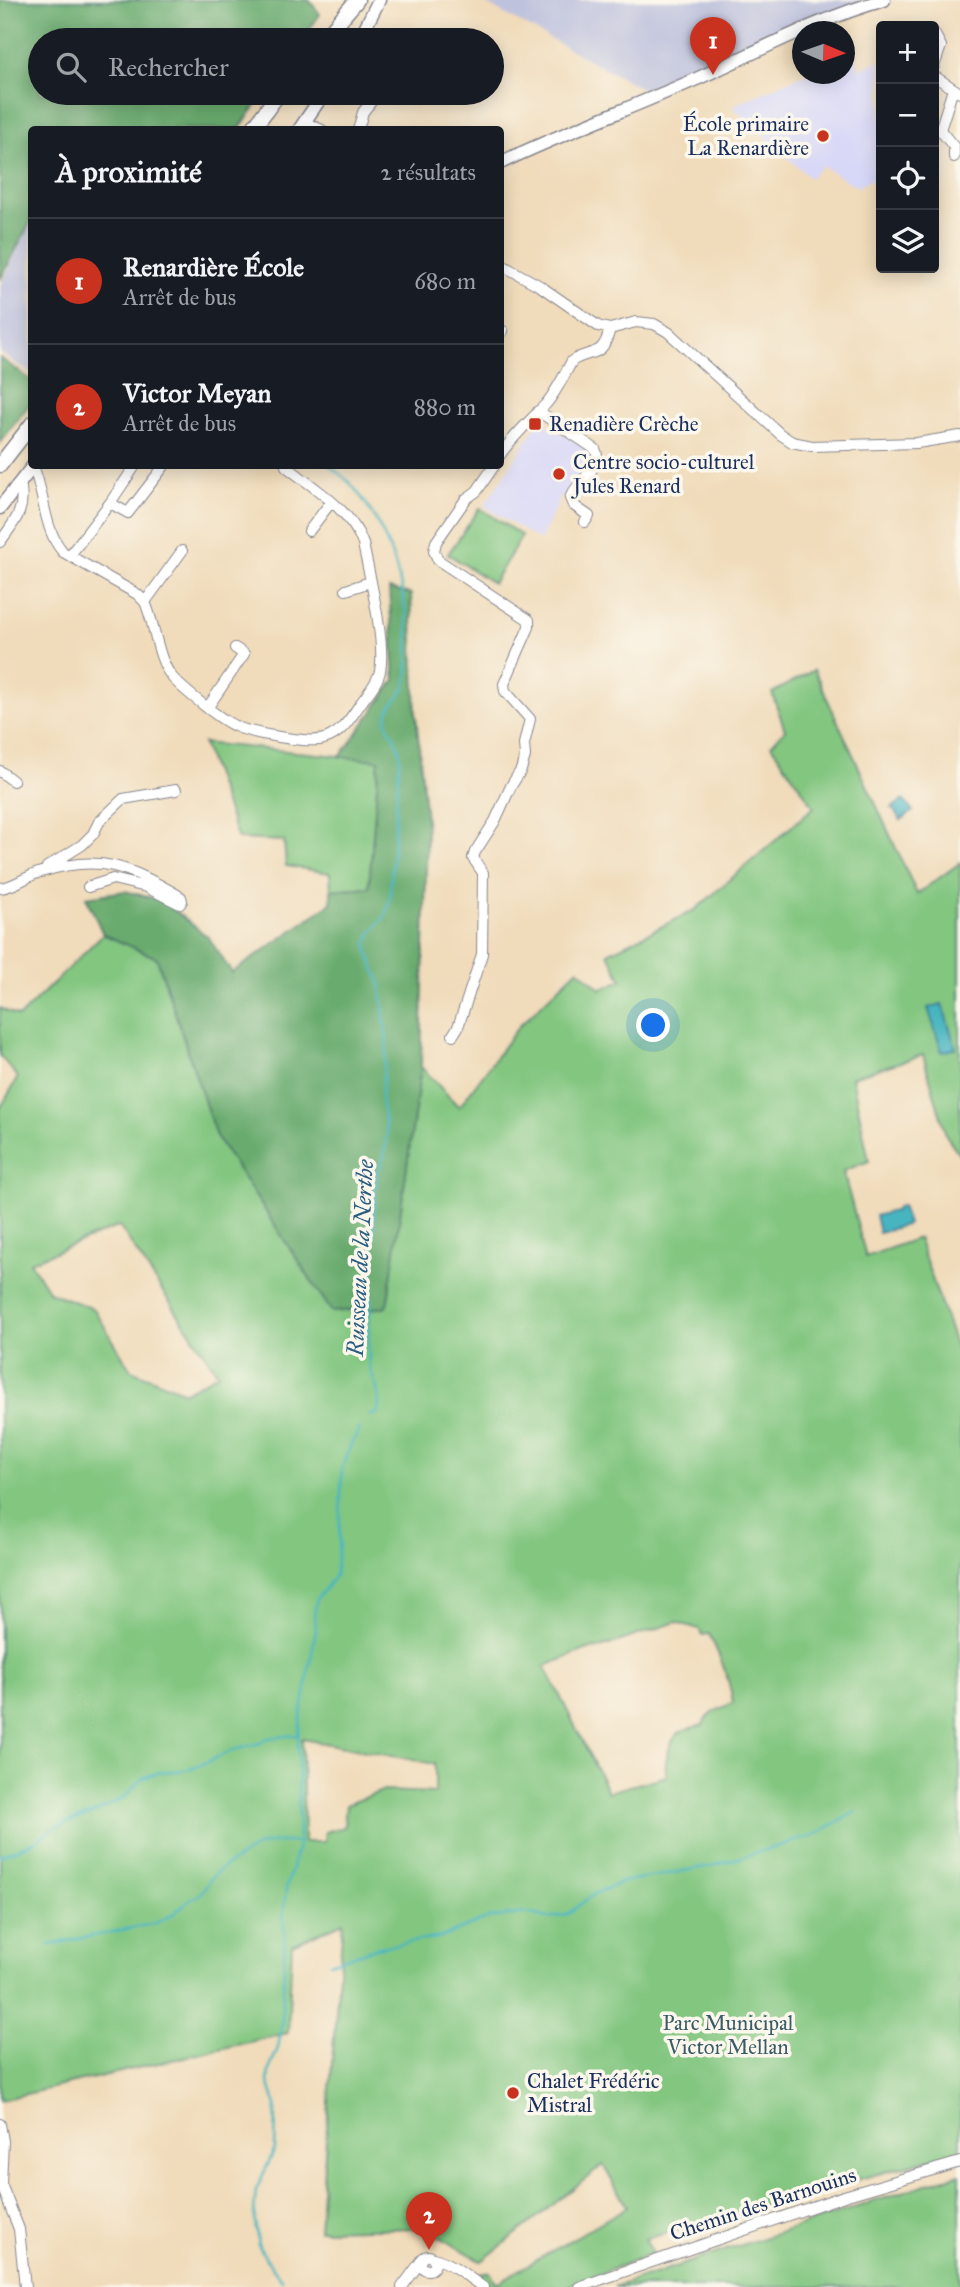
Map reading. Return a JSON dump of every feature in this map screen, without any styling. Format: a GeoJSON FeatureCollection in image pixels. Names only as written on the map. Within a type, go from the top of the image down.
{"type":"FeatureCollection","features":[{"type":"Feature","properties":{"kind":"main road"},"geometry":{"type":"LineString","coordinates":[[324,28],[344,0]]}},
{"type":"Feature","properties":{"kind":"main road"},"geometry":{"type":"LineString","coordinates":[[333,28],[357,0]]}},
{"type":"Feature","properties":{"kind":"main road"},"geometry":{"type":"LineString","coordinates":[[255,126],[270,105]]}},
{"type":"Feature","properties":{"kind":"main road"},"geometry":{"type":"LineString","coordinates":[[0,466],[28,429]]}},
{"type":"Feature","properties":{"kind":"street"},"geometry":{"type":"LineString","coordinates":[[365,28],[379,0]]}},
{"type":"Feature","properties":{"kind":"street"},"geometry":{"type":"LineString","coordinates":[[504,161],[830,19],[884,0]]}},
{"type":"Feature","properties":{"kind":"street"},"geometry":{"type":"LineString","coordinates":[[939,79],[957,91],[940,130],[954,147],[954,157]]}},
{"type":"Feature","properties":{"kind":"street"},"geometry":{"type":"LineString","coordinates":[[301,126],[316,105]]}},
{"type":"Feature","properties":{"kind":"street"},"geometry":{"type":"LineString","coordinates":[[359,126],[363,112],[369,105]]}},
{"type":"Feature","properties":{"kind":"street"},"geometry":{"type":"LineString","coordinates":[[504,266],[540,286],[598,326],[610,329],[636,322],[654,324],[668,332],[792,442],[812,446],[917,443],[960,436]]}},
{"type":"Feature","properties":{"kind":"street"},"geometry":{"type":"LineString","coordinates":[[504,450],[546,404],[572,361],[602,349],[610,329]]}},
{"type":"Feature","properties":{"kind":"street"},"geometry":{"type":"LineString","coordinates":[[538,411],[595,449],[599,455],[598,462],[572,491],[570,498],[573,505],[589,516],[585,522]]}},
{"type":"Feature","properties":{"kind":"street"},"geometry":{"type":"LineString","coordinates":[[0,508],[31,469]]}},
{"type":"Feature","properties":{"kind":"street"},"geometry":{"type":"LineString","coordinates":[[34,469],[41,483],[54,542],[69,555],[137,594],[145,602],[172,677],[238,728],[306,741],[322,740],[337,734],[373,686],[380,671],[379,636],[358,530],[348,516],[290,469]]}},
{"type":"Feature","properties":{"kind":"street"},"geometry":{"type":"LineString","coordinates":[[69,555],[133,469]]}},
{"type":"Feature","properties":{"kind":"street"},"geometry":{"type":"LineString","coordinates":[[110,503],[128,513],[162,469]]}},
{"type":"Feature","properties":{"kind":"street"},"geometry":{"type":"LineString","coordinates":[[453,1035],[482,954],[483,873],[473,858],[521,771],[526,756],[524,744],[530,719],[505,691],[504,684],[529,627],[529,620],[438,560],[434,551],[436,542],[466,499],[477,491],[492,469]]}},
{"type":"Feature","properties":{"kind":"street"},"geometry":{"type":"LineString","coordinates":[[0,542],[20,510],[24,498],[20,482]]}},
{"type":"Feature","properties":{"kind":"street"},"geometry":{"type":"LineString","coordinates":[[309,531],[331,502]]}},
{"type":"Feature","properties":{"kind":"street"},"geometry":{"type":"LineString","coordinates":[[145,602],[182,551]]}},
{"type":"Feature","properties":{"kind":"street"},"geometry":{"type":"LineString","coordinates":[[346,590],[370,582]]}},
{"type":"Feature","properties":{"kind":"street"},"geometry":{"type":"LineString","coordinates":[[208,707],[244,654],[235,648]]}},
{"type":"Feature","properties":{"kind":"street"},"geometry":{"type":"LineString","coordinates":[[0,771],[13,781]]}},
{"type":"Feature","properties":{"kind":"street"},"geometry":{"type":"LineString","coordinates":[[0,888],[9,887],[38,872],[82,845],[93,834],[99,822],[123,799],[176,790]]}},
{"type":"Feature","properties":{"kind":"street"},"geometry":{"type":"LineString","coordinates":[[38,872],[89,863],[113,864],[147,878],[181,897],[182,901],[180,904],[146,887],[113,879],[89,887]]}},
{"type":"Feature","properties":{"kind":"street"},"geometry":{"type":"LineString","coordinates":[[0,2124],[3,2141],[1,2184],[19,2229],[26,2287]]}},
{"type":"Feature","properties":{"kind":"street","name":"Chemin des Barnouins"},"geometry":{"type":"LineString","coordinates":[[579,2287],[844,2196],[960,2162]]}},
{"type":"Feature","properties":{"kind":"street"},"geometry":{"type":"LineString","coordinates":[[402,2287],[428,2264],[458,2272],[483,2287]]}},
{"type":"Feature","properties":{"kind":"shaded area"},"geometry":{"type":"Polygon","coordinates":[[[479,0],[863,0],[815,21],[792,21],[792,31],[650,93],[479,0]]]}},
{"type":"Feature","properties":{"kind":"shaded area","name":"École primaire La Renardière"},"geometry":{"type":"Polygon","coordinates":[[[855,57],[860,69],[876,62],[876,178],[857,187],[822,166],[810,178],[732,106],[792,80],[792,84],[855,84],[855,57]]]}},
{"type":"Feature","properties":{"kind":"shaded area"},"geometry":{"type":"Polygon","coordinates":[[[28,228],[28,371],[0,353],[0,286],[28,228]]]}},
{"type":"Feature","properties":{"kind":"shaded area"},"geometry":{"type":"Polygon","coordinates":[[[540,420],[592,452],[593,459],[560,498],[540,541],[484,506],[540,420]]]}},
{"type":"Feature","properties":{"kind":"green space"},"geometry":{"type":"Polygon","coordinates":[[[0,0],[309,0],[320,14],[310,28],[28,28],[28,105],[256,105],[241,126],[28,126],[28,227],[0,280],[0,0]]]}},
{"type":"Feature","properties":{"kind":"green space"},"geometry":{"type":"Polygon","coordinates":[[[0,358],[28,378],[28,406],[0,443],[0,358]]]}},
{"type":"Feature","properties":{"kind":"green space"},"geometry":{"type":"Polygon","coordinates":[[[480,508],[522,536],[493,583],[448,554],[480,508]]]}},
{"type":"Feature","properties":{"kind":"green space"},"geometry":{"type":"Polygon","coordinates":[[[389,589],[411,594],[416,714],[427,830],[421,1067],[387,1307],[332,1312],[216,1136],[157,958],[103,934],[86,897],[125,891],[161,900],[208,937],[232,973],[331,903],[331,890],[369,887],[379,760],[340,757],[395,680],[389,589]]]}},
{"type":"Feature","properties":{"kind":"green space","name":"Parc Municipal Victor Mellan"},"geometry":{"type":"Polygon","coordinates":[[[814,670],[917,894],[960,863],[960,1155],[946,1135],[923,1055],[852,1077],[869,1161],[843,1171],[866,1257],[918,1238],[960,1359],[960,2151],[645,2239],[653,2253],[566,2287],[493,2287],[476,2277],[490,2272],[497,2283],[627,2207],[603,2165],[482,2261],[424,2228],[319,2230],[343,1922],[292,1945],[288,2033],[0,2100],[0,1109],[18,1077],[0,1056],[0,1008],[19,1017],[103,934],[157,958],[216,1136],[332,1312],[387,1307],[421,1067],[459,1107],[519,1026],[578,969],[601,989],[622,980],[608,953],[695,910],[814,807],[771,745],[785,730],[772,693],[814,670]],[[119,1226],[30,1262],[49,1292],[94,1309],[131,1370],[185,1392],[218,1374],[119,1226]],[[676,1622],[600,1648],[588,1649],[545,1666],[608,1792],[667,1776],[668,1753],[676,1736],[680,1732],[703,1725],[711,1714],[733,1703],[730,1685],[709,1634],[703,1635],[699,1629],[676,1622]],[[302,1739],[304,1842],[324,1842],[325,1832],[344,1827],[346,1805],[382,1791],[435,1793],[435,1764],[302,1739]]]}},
{"type":"Feature","properties":{"kind":"green space"},"geometry":{"type":"Polygon","coordinates":[[[203,743],[379,760],[369,887],[331,890],[330,873],[286,866],[284,841],[238,839],[203,743]]]}},
{"type":"Feature","properties":{"kind":"green space"},"geometry":{"type":"Polygon","coordinates":[[[960,2174],[960,2287],[614,2287],[942,2179],[960,2174]]]}},
{"type":"Feature","properties":{"kind":"water"},"geometry":{"type":"Polygon","coordinates":[[[903,800],[913,811],[901,820],[892,808],[903,800]]]}},
{"type":"Feature","properties":{"kind":"water"},"geometry":{"type":"Polygon","coordinates":[[[942,1004],[956,1048],[942,1052],[928,1008],[942,1004]]]}},
{"type":"Feature","properties":{"kind":"water"},"geometry":{"type":"Polygon","coordinates":[[[902,1206],[908,1224],[879,1233],[875,1216],[902,1206]]]}},
{"type":"Feature","properties":{"kind":"waterway","name":"Ruisseau de la Nerthe"},"geometry":{"type":"LineString","coordinates":[[334,469],[350,483],[365,502],[388,545],[402,592],[408,641],[405,685],[389,710],[387,719],[400,753],[390,897],[386,915],[371,933],[367,944],[380,982],[387,1045],[381,1097],[387,1133],[384,1156],[377,1174],[368,1337],[370,1369],[378,1393],[379,1406],[377,1413],[370,1416]]}},
{"type":"Feature","properties":{"kind":"waterway","name":"Ruisseau de la Nerthe"},"geometry":{"type":"LineString","coordinates":[[282,2280],[258,2244],[254,2214],[256,2190],[275,2149],[276,2106],[268,2081],[282,2024],[285,1939],[283,1916],[286,1889],[299,1842],[298,1735],[316,1629],[314,1615],[317,1599],[335,1576],[342,1469],[360,1428]]}},
{"type":"Feature","properties":{"kind":"waterway"},"geometry":{"type":"LineString","coordinates":[[0,1856],[34,1842],[54,1828],[99,1811],[126,1796],[143,1778],[157,1773],[191,1769],[268,1738],[296,1735]]}},
{"type":"Feature","properties":{"kind":"waterway"},"geometry":{"type":"LineString","coordinates":[[330,1963],[375,1948],[442,1937],[489,1918],[526,1913],[549,1918],[566,1915],[594,1894],[622,1882],[712,1866],[812,1836],[856,1812]]}},
{"type":"Feature","properties":{"kind":"waterway"},"geometry":{"type":"LineString","coordinates":[[49,1945],[156,1923],[172,1915],[200,1894],[216,1872],[258,1846],[275,1842],[299,1842]]}},
{"type":"Feature","properties":{"kind":"place","name":"Renardière École"},"geometry":{"type":"Point","coordinates":[713,75]}},
{"type":"Feature","properties":{"kind":"place","name":"École primaire La Renardière"},"geometry":{"type":"Point","coordinates":[823,136]}},
{"type":"Feature","properties":{"kind":"place","name":"Renadière Crèche"},"geometry":{"type":"Point","coordinates":[535,424]}},
{"type":"Feature","properties":{"kind":"place","name":"Centre socio-culturel Jules Renard"},"geometry":{"type":"Point","coordinates":[559,474]}},
{"type":"Feature","properties":{"kind":"place","name":"Chalet Frédéric Mistral"},"geometry":{"type":"Point","coordinates":[513,2093]}},
{"type":"Feature","properties":{"kind":"place","name":"Victor Meyan"},"geometry":{"type":"Point","coordinates":[429,2250]}}]}
